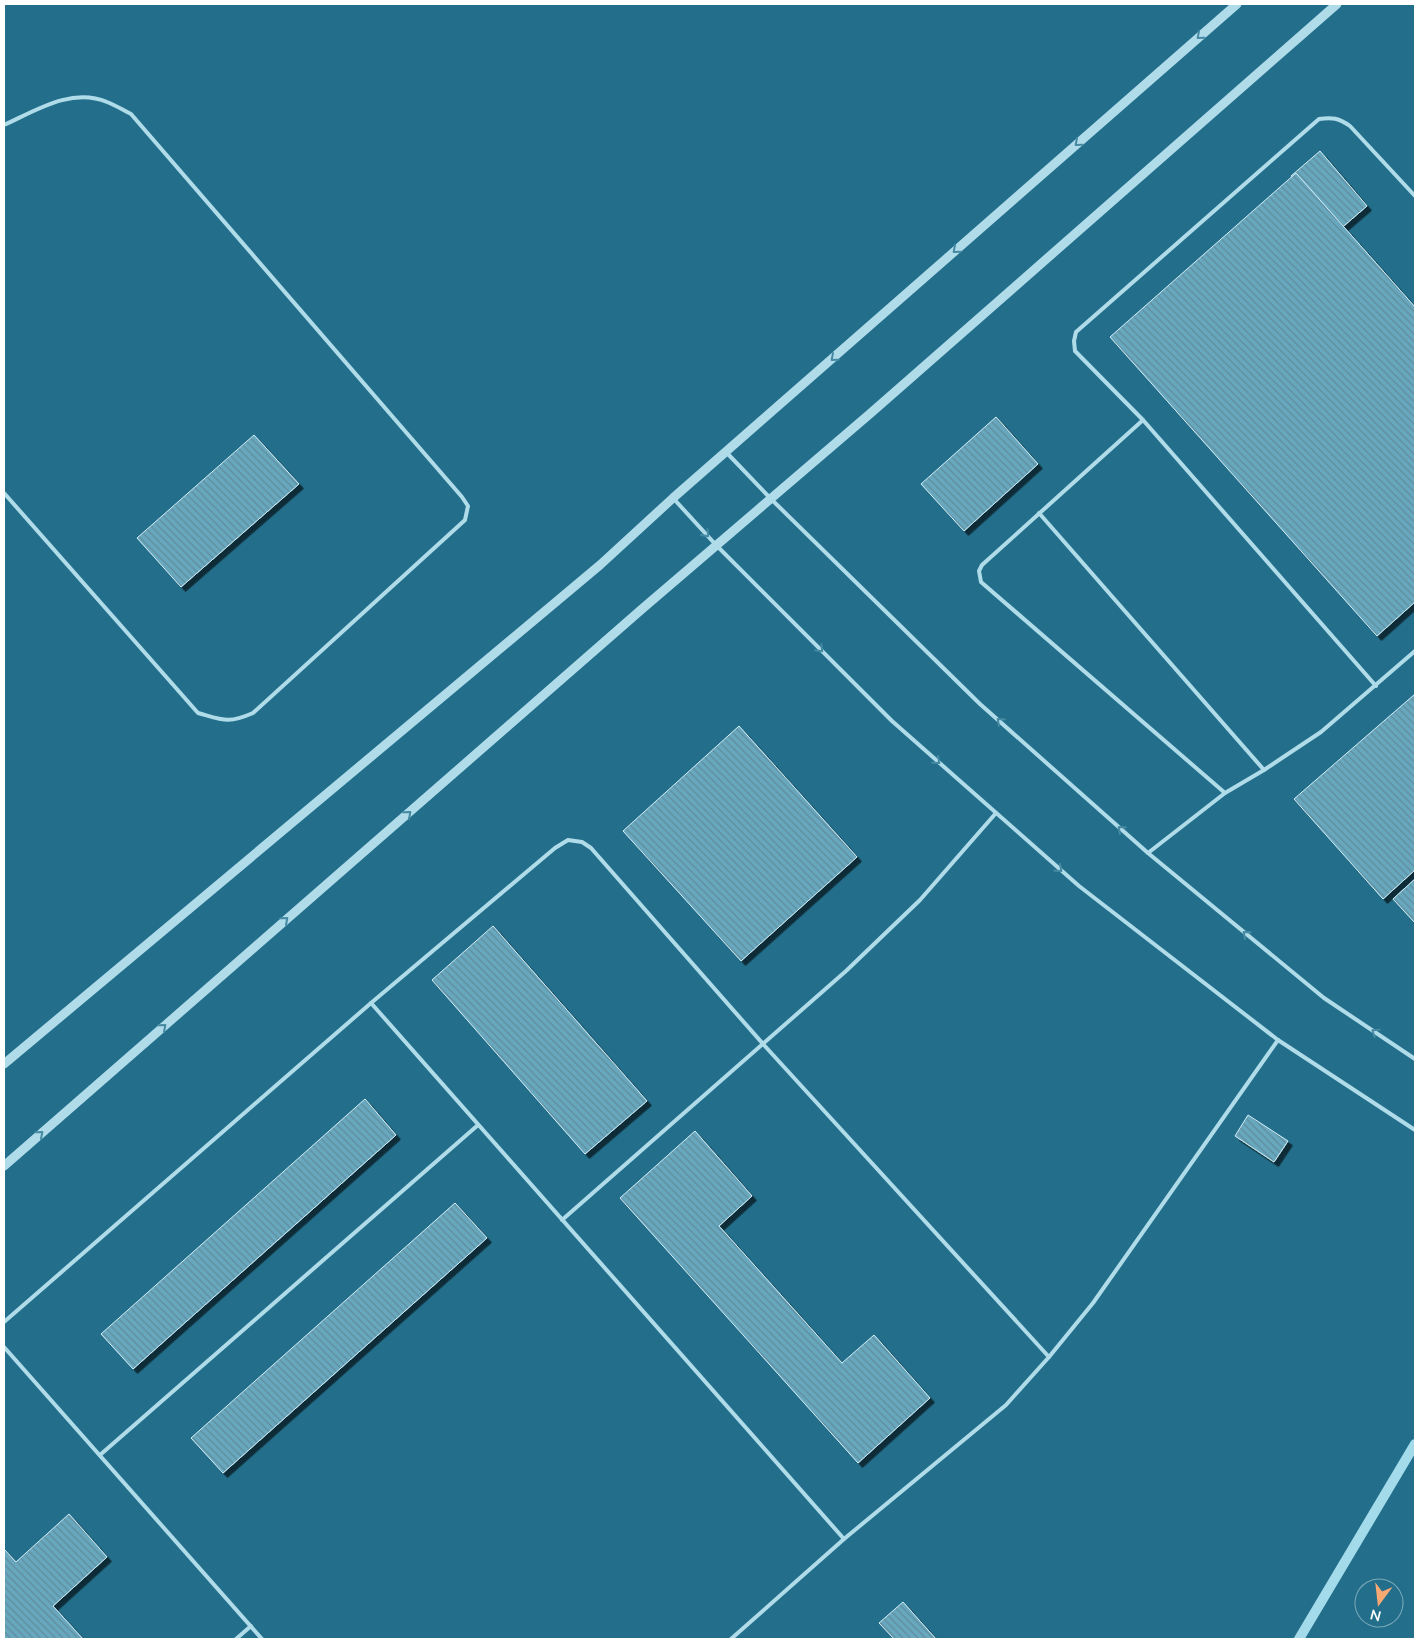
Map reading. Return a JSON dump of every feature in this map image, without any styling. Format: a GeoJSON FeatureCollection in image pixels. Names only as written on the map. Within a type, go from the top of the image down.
{"type":"FeatureCollection","features":[{"type":"Feature","properties":{"kind":"street"},"geometry":{"type":"LineString","coordinates":[[4,1064],[600,565],[725,452],[1237,4]]}},
{"type":"Feature","properties":{"kind":"street"},"geometry":{"type":"LineString","coordinates":[[4,1166],[770,498],[872,412],[1337,4]]}},
{"type":"Feature","properties":{"kind":"lane"},"geometry":{"type":"LineString","coordinates":[[4,125],[58,100],[82,97],[105,101],[131,114],[468,506],[464,520],[253,714],[236,720],[221,719],[198,713],[4,493]]}},
{"type":"Feature","properties":{"kind":"lane"},"geometry":{"type":"LineString","coordinates":[[1376,686],[1143,420],[1075,351],[1074,341],[1076,332],[1319,119],[1331,117],[1340,119],[1350,126],[1415,196]]}},
{"type":"Feature","properties":{"kind":"lane"},"geometry":{"type":"LineString","coordinates":[[1143,420],[982,564],[979,571],[980,582],[1225,793]]}},
{"type":"Feature","properties":{"kind":"lane"},"geometry":{"type":"LineString","coordinates":[[725,452],[980,704],[1148,853],[1324,998],[1415,1059]]}},
{"type":"Feature","properties":{"kind":"lane"},"geometry":{"type":"LineString","coordinates":[[673,498],[716,545],[892,721],[1079,886],[1278,1040],[1415,1130]]}},
{"type":"Feature","properties":{"kind":"lane"},"geometry":{"type":"LineString","coordinates":[[1039,513],[1264,770]]}},
{"type":"Feature","properties":{"kind":"lane"},"geometry":{"type":"LineString","coordinates":[[1148,853],[1225,793],[1264,770],[1321,732],[1415,651]]}},
{"type":"Feature","properties":{"kind":"lane"},"geometry":{"type":"LineString","coordinates":[[562,1220],[846,971],[920,900],[996,813]]}},
{"type":"Feature","properties":{"kind":"lane"},"geometry":{"type":"LineString","coordinates":[[4,1322],[371,1003],[555,848],[568,840],[582,842],[591,848],[763,1044],[1049,1357]]}},
{"type":"Feature","properties":{"kind":"lane"},"geometry":{"type":"LineString","coordinates":[[371,1003],[844,1540]]}},
{"type":"Feature","properties":{"kind":"lane"},"geometry":{"type":"LineString","coordinates":[[731,1639],[844,1540],[1006,1405],[1094,1303],[1278,1040]]}},
{"type":"Feature","properties":{"kind":"lane"},"geometry":{"type":"LineString","coordinates":[[100,1456],[478,1125]]}},
{"type":"Feature","properties":{"kind":"lane"},"geometry":{"type":"LineString","coordinates":[[4,1347],[262,1639]]}},
{"type":"Feature","properties":{"kind":"lane"},"geometry":{"type":"LineString","coordinates":[[236,1639],[250,1626]]}},
{"type":"Feature","properties":{"kind":"building"},"geometry":{"type":"Polygon","coordinates":[[[1320,151],[1367,206],[1338,231],[1291,176],[1320,151]]]}},
{"type":"Feature","properties":{"kind":"building"},"geometry":{"type":"Polygon","coordinates":[[[1296,173],[1415,307],[1415,602],[1377,636],[1110,337],[1296,173]]]}},
{"type":"Feature","properties":{"kind":"building"},"geometry":{"type":"Polygon","coordinates":[[[996,417],[1038,464],[964,531],[921,484],[996,417]]]}},
{"type":"Feature","properties":{"kind":"building"},"geometry":{"type":"Polygon","coordinates":[[[254,435],[299,484],[181,587],[137,538],[254,435]]]}},
{"type":"Feature","properties":{"kind":"building"},"geometry":{"type":"Polygon","coordinates":[[[1415,694],[1415,870],[1383,899],[1294,799],[1415,694]]]}},
{"type":"Feature","properties":{"kind":"building"},"geometry":{"type":"Polygon","coordinates":[[[739,726],[857,857],[741,961],[623,831],[739,726]]]}},
{"type":"Feature","properties":{"kind":"building"},"geometry":{"type":"Polygon","coordinates":[[[1415,879],[1415,923],[1393,899],[1415,879]]]}},
{"type":"Feature","properties":{"kind":"building"},"geometry":{"type":"Polygon","coordinates":[[[493,926],[647,1101],[585,1154],[432,980],[493,926]]]}},
{"type":"Feature","properties":{"kind":"building"},"geometry":{"type":"Polygon","coordinates":[[[365,1099],[396,1135],[133,1369],[101,1334],[365,1099]]]}},
{"type":"Feature","properties":{"kind":"building"},"geometry":{"type":"Polygon","coordinates":[[[1248,1115],[1288,1141],[1274,1162],[1235,1136],[1248,1115]]]}},
{"type":"Feature","properties":{"kind":"building"},"geometry":{"type":"Polygon","coordinates":[[[695,1131],[752,1196],[719,1226],[842,1363],[874,1335],[930,1398],[858,1463],[620,1198],[695,1131]]]}},
{"type":"Feature","properties":{"kind":"building"},"geometry":{"type":"Polygon","coordinates":[[[455,1203],[487,1238],[223,1473],[191,1438],[455,1203]]]}},
{"type":"Feature","properties":{"kind":"building"},"geometry":{"type":"Polygon","coordinates":[[[69,1514],[107,1557],[53,1606],[83,1639],[4,1639],[4,1549],[16,1562],[69,1514]]]}},
{"type":"Feature","properties":{"kind":"building"},"geometry":{"type":"Polygon","coordinates":[[[903,1602],[936,1639],[894,1639],[879,1623],[903,1602]]]}},
{"type":"Feature","properties":{"kind":"waterway"},"geometry":{"type":"LineString","coordinates":[[1299,1639],[1415,1444]]}}]}
